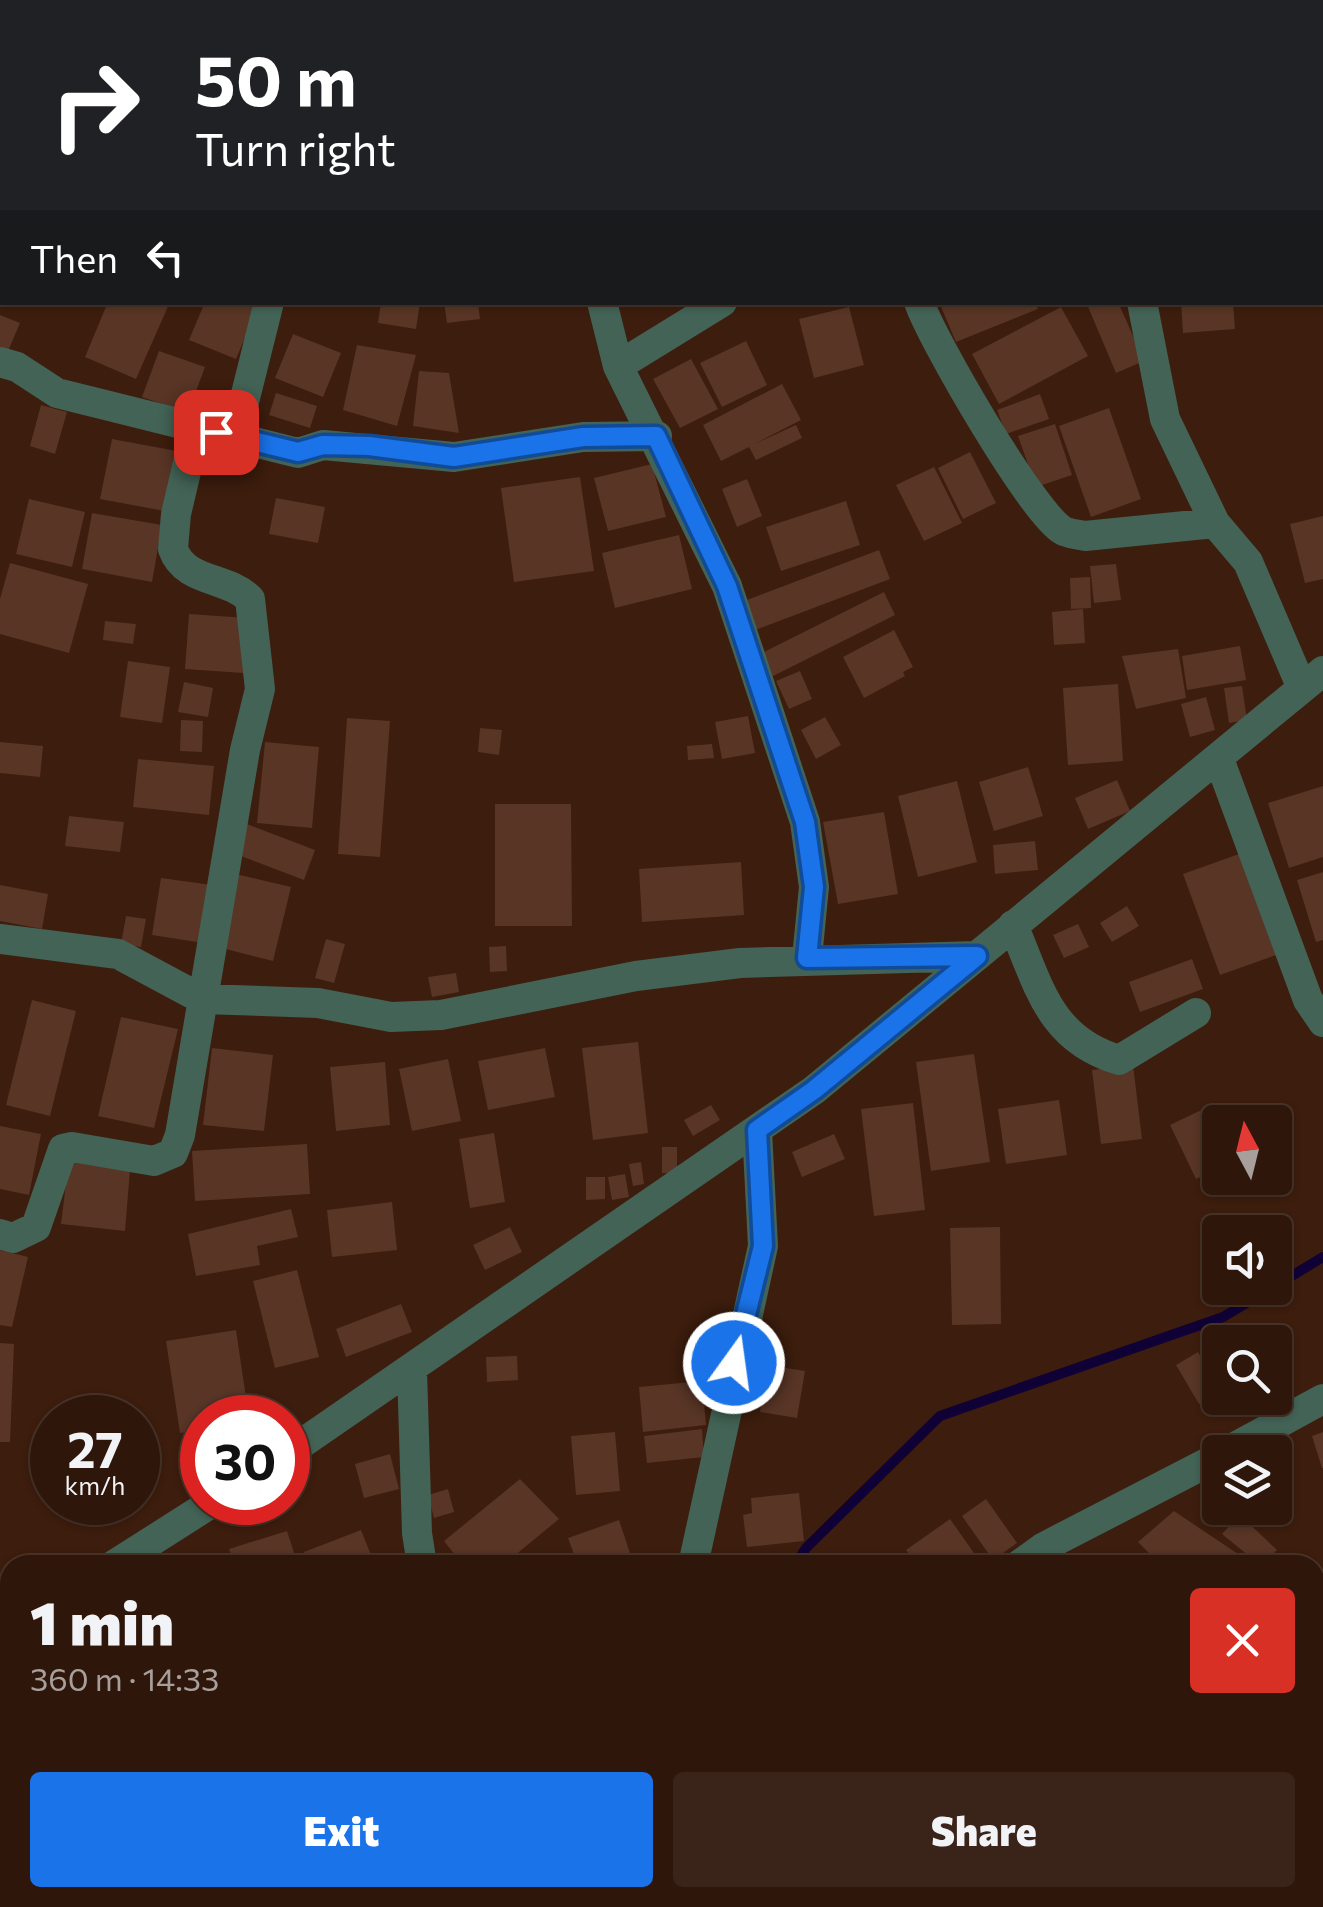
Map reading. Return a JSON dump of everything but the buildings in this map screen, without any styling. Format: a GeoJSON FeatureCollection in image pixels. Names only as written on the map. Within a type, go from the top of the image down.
{"type":"FeatureCollection","features":[{"type":"Feature","properties":{"kind":"street"},"geometry":{"type":"LineString","coordinates":[[235,438],[268,305]]}},
{"type":"Feature","properties":{"kind":"street"},"geometry":{"type":"LineString","coordinates":[[603,305],[618,366],[727,586],[805,822],[814,887],[807,958]]}},
{"type":"Feature","properties":{"kind":"street"},"geometry":{"type":"LineString","coordinates":[[618,366],[717,305]]}},
{"type":"Feature","properties":{"kind":"street"},"geometry":{"type":"LineString","coordinates":[[920,305],[930,334],[979,413],[1049,518],[1064,532],[1084,536],[1215,523]]}},
{"type":"Feature","properties":{"kind":"street"},"geometry":{"type":"LineString","coordinates":[[310,1438],[814,1090],[1313,680],[1248,562],[1215,523],[1165,418],[1143,305]]}},
{"type":"Feature","properties":{"kind":"street"},"geometry":{"type":"LineString","coordinates":[[0,362],[17,367],[57,393],[298,452],[323,445],[369,446],[454,457],[583,437],[656,436]]}},
{"type":"Feature","properties":{"kind":"street"},"geometry":{"type":"LineString","coordinates":[[0,1234],[14,1238],[36,1227],[62,1149],[72,1146],[154,1161],[173,1152],[260,690],[250,599],[241,590],[190,572],[173,549],[176,514],[198,425]]}},
{"type":"Feature","properties":{"kind":"street"},"geometry":{"type":"LineString","coordinates":[[1219,759],[1308,1000],[1323,1022]]}},
{"type":"Feature","properties":{"kind":"street"},"geometry":{"type":"LineString","coordinates":[[1013,925],[1048,1006],[1071,1038],[1092,1052],[1119,1060],[1196,1013]]}},
{"type":"Feature","properties":{"kind":"street"},"geometry":{"type":"LineString","coordinates":[[0,939],[118,954],[202,999],[318,1003],[391,1017],[441,1015],[636,976],[807,958],[977,956]]}},
{"type":"Feature","properties":{"kind":"street"},"geometry":{"type":"LineString","coordinates":[[695,1555],[763,1246],[757,1130]]}},
{"type":"Feature","properties":{"kind":"street"},"geometry":{"type":"LineString","coordinates":[[412,1370],[420,1555]]}},
{"type":"Feature","properties":{"kind":"street"},"geometry":{"type":"LineString","coordinates":[[1257,1435],[1323,1398]]}},
{"type":"Feature","properties":{"kind":"street"},"geometry":{"type":"LineString","coordinates":[[1033,1555],[1202,1465]]}},
{"type":"Feature","properties":{"kind":"street"},"geometry":{"type":"LineString","coordinates":[[130,1555],[180,1523]]}},
{"type":"Feature","properties":{"kind":"waterway"},"geometry":{"type":"LineString","coordinates":[[1292,1276],[1323,1257]]}},
{"type":"Feature","properties":{"kind":"waterway"},"geometry":{"type":"LineString","coordinates":[[801,1555],[940,1416],[1223,1317],[1243,1305]]}},
{"type":"Feature","properties":{"kind":"route"},"geometry":{"type":"LineString","coordinates":[[216,432],[298,452],[310,453],[323,445],[358,450],[369,446],[454,457],[583,437],[656,436],[727,586],[805,822],[814,887],[807,958],[977,956],[814,1090],[757,1130],[763,1246],[734,1363]]}}]}
